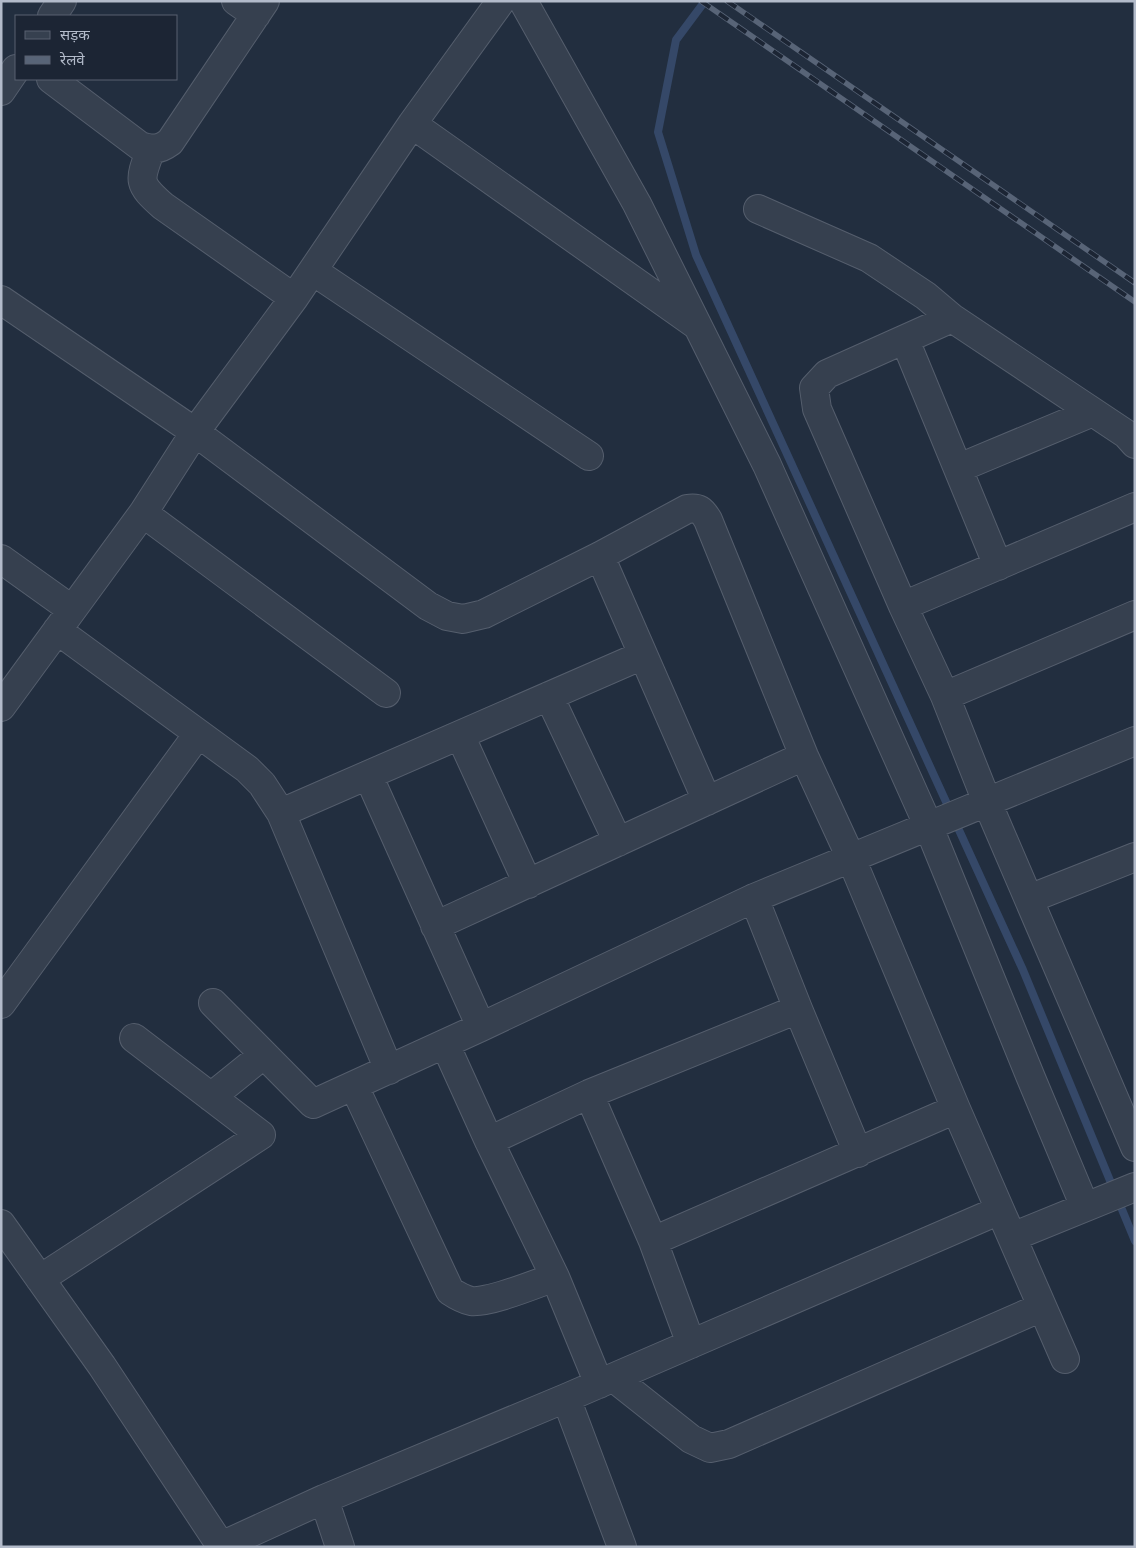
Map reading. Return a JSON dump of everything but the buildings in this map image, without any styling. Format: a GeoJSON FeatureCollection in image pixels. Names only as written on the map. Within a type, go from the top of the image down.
{"type":"FeatureCollection","features":[{"type":"Feature","properties":{"kind":"street"},"geometry":{"type":"LineString","coordinates":[[53,15],[62,1]]}},
{"type":"Feature","properties":{"kind":"street"},"geometry":{"type":"LineString","coordinates":[[1,707],[143,513],[195,432],[294,298],[412,124],[501,1]]}},
{"type":"Feature","properties":{"kind":"street"},"geometry":{"type":"LineString","coordinates":[[522,1],[637,204],[767,465],[932,825],[1027,1069],[1090,1205]]}},
{"type":"Feature","properties":{"kind":"street"},"geometry":{"type":"LineString","coordinates":[[52,80],[140,146],[161,149],[170,142],[252,6]]}},
{"type":"Feature","properties":{"kind":"street"},"geometry":{"type":"LineString","coordinates":[[1,91],[15,70]]}},
{"type":"Feature","properties":{"kind":"street"},"geometry":{"type":"LineString","coordinates":[[412,124],[697,325]]}},
{"type":"Feature","properties":{"kind":"street"},"geometry":{"type":"LineString","coordinates":[[151,149],[142,172],[142,180],[151,195],[163,206],[294,298]]}},
{"type":"Feature","properties":{"kind":"street"},"geometry":{"type":"LineString","coordinates":[[758,209],[869,258],[926,296],[952,318],[1126,434],[1135,444]]}},
{"type":"Feature","properties":{"kind":"street"},"geometry":{"type":"LineString","coordinates":[[313,271],[589,456]]}},
{"type":"Feature","properties":{"kind":"street"},"geometry":{"type":"LineString","coordinates":[[1,300],[195,432],[428,606],[447,616],[463,619],[484,614],[687,510],[696,508],[702,510],[708,520],[804,756],[851,858],[956,1109],[1065,1359]]}},
{"type":"Feature","properties":{"kind":"street"},"geometry":{"type":"LineString","coordinates":[[952,318],[826,374],[814,388],[817,408],[903,606],[946,696],[980,806],[1029,899],[1135,1147]]}},
{"type":"Feature","properties":{"kind":"street"},"geometry":{"type":"LineString","coordinates":[[905,340],[998,566]]}},
{"type":"Feature","properties":{"kind":"street"},"geometry":{"type":"LineString","coordinates":[[959,468],[1093,412]]}},
{"type":"Feature","properties":{"kind":"street"},"geometry":{"type":"LineString","coordinates":[[903,606],[1135,508]]}},
{"type":"Feature","properties":{"kind":"street"},"geometry":{"type":"LineString","coordinates":[[143,513],[386,693]]}},
{"type":"Feature","properties":{"kind":"street"},"geometry":{"type":"LineString","coordinates":[[600,556],[707,801]]}},
{"type":"Feature","properties":{"kind":"street"},"geometry":{"type":"LineString","coordinates":[[1,559],[64,620],[198,734],[247,769],[262,784],[281,813],[389,1070]]}},
{"type":"Feature","properties":{"kind":"street"},"geometry":{"type":"LineString","coordinates":[[946,696],[1135,615]]}},
{"type":"Feature","properties":{"kind":"street"},"geometry":{"type":"LineString","coordinates":[[281,813],[643,655]]}},
{"type":"Feature","properties":{"kind":"street"},"geometry":{"type":"LineString","coordinates":[[549,696],[618,842]]}},
{"type":"Feature","properties":{"kind":"street"},"geometry":{"type":"LineString","coordinates":[[1,1004],[198,734]]}},
{"type":"Feature","properties":{"kind":"street"},"geometry":{"type":"LineString","coordinates":[[460,735],[528,884]]}},
{"type":"Feature","properties":{"kind":"street"},"geometry":{"type":"LineString","coordinates":[[213,1003],[313,1104],[481,1028],[754,898],[1135,741]]}},
{"type":"Feature","properties":{"kind":"street"},"geometry":{"type":"LineString","coordinates":[[435,926],[804,756]]}},
{"type":"Feature","properties":{"kind":"street"},"geometry":{"type":"LineString","coordinates":[[368,775],[481,1028]]}},
{"type":"Feature","properties":{"kind":"street"},"geometry":{"type":"LineString","coordinates":[[1029,899],[1133,863]]}},
{"type":"Feature","properties":{"kind":"street"},"geometry":{"type":"LineString","coordinates":[[754,898],[858,1153]]}},
{"type":"Feature","properties":{"kind":"street"},"geometry":{"type":"LineString","coordinates":[[489,1141],[590,1094],[798,1009]]}},
{"type":"Feature","properties":{"kind":"street"},"geometry":{"type":"LineString","coordinates":[[40,1279],[261,1135],[134,1038]]}},
{"type":"Feature","properties":{"kind":"street"},"geometry":{"type":"LineString","coordinates":[[445,1044],[489,1141],[606,1381],[691,1439],[710,1448],[729,1444],[1042,1307]]}},
{"type":"Feature","properties":{"kind":"street"},"geometry":{"type":"LineString","coordinates":[[211,1097],[264,1055]]}},
{"type":"Feature","properties":{"kind":"street"},"geometry":{"type":"LineString","coordinates":[[354,1086],[450,1291],[458,1297],[472,1301],[489,1299],[555,1277]]}},
{"type":"Feature","properties":{"kind":"street"},"geometry":{"type":"LineString","coordinates":[[590,1094],[653,1241],[690,1344]]}},
{"type":"Feature","properties":{"kind":"street"},"geometry":{"type":"LineString","coordinates":[[653,1241],[956,1109]]}},
{"type":"Feature","properties":{"kind":"street"},"geometry":{"type":"LineString","coordinates":[[1012,1237],[1134,1187]]}},
{"type":"Feature","properties":{"kind":"street"},"geometry":{"type":"LineString","coordinates":[[1,1224],[102,1366],[220,1546],[324,1498],[606,1381],[1000,1210]]}},
{"type":"Feature","properties":{"kind":"street"},"geometry":{"type":"LineString","coordinates":[[566,1398],[622,1547]]}},
{"type":"Feature","properties":{"kind":"street"},"geometry":{"type":"LineString","coordinates":[[324,1498],[340,1547]]}},
{"type":"Feature","properties":{"kind":"waterway"},"geometry":{"type":"LineString","coordinates":[[705,1],[676,40],[658,132],[696,255],[1023,970],[1135,1241]]}},
{"type":"Feature","properties":{"kind":"railway"},"geometry":{"type":"LineString","coordinates":[[701,1],[1135,302]]}},
{"type":"Feature","properties":{"kind":"railway"},"geometry":{"type":"LineString","coordinates":[[727,1],[1135,283]]}}]}
